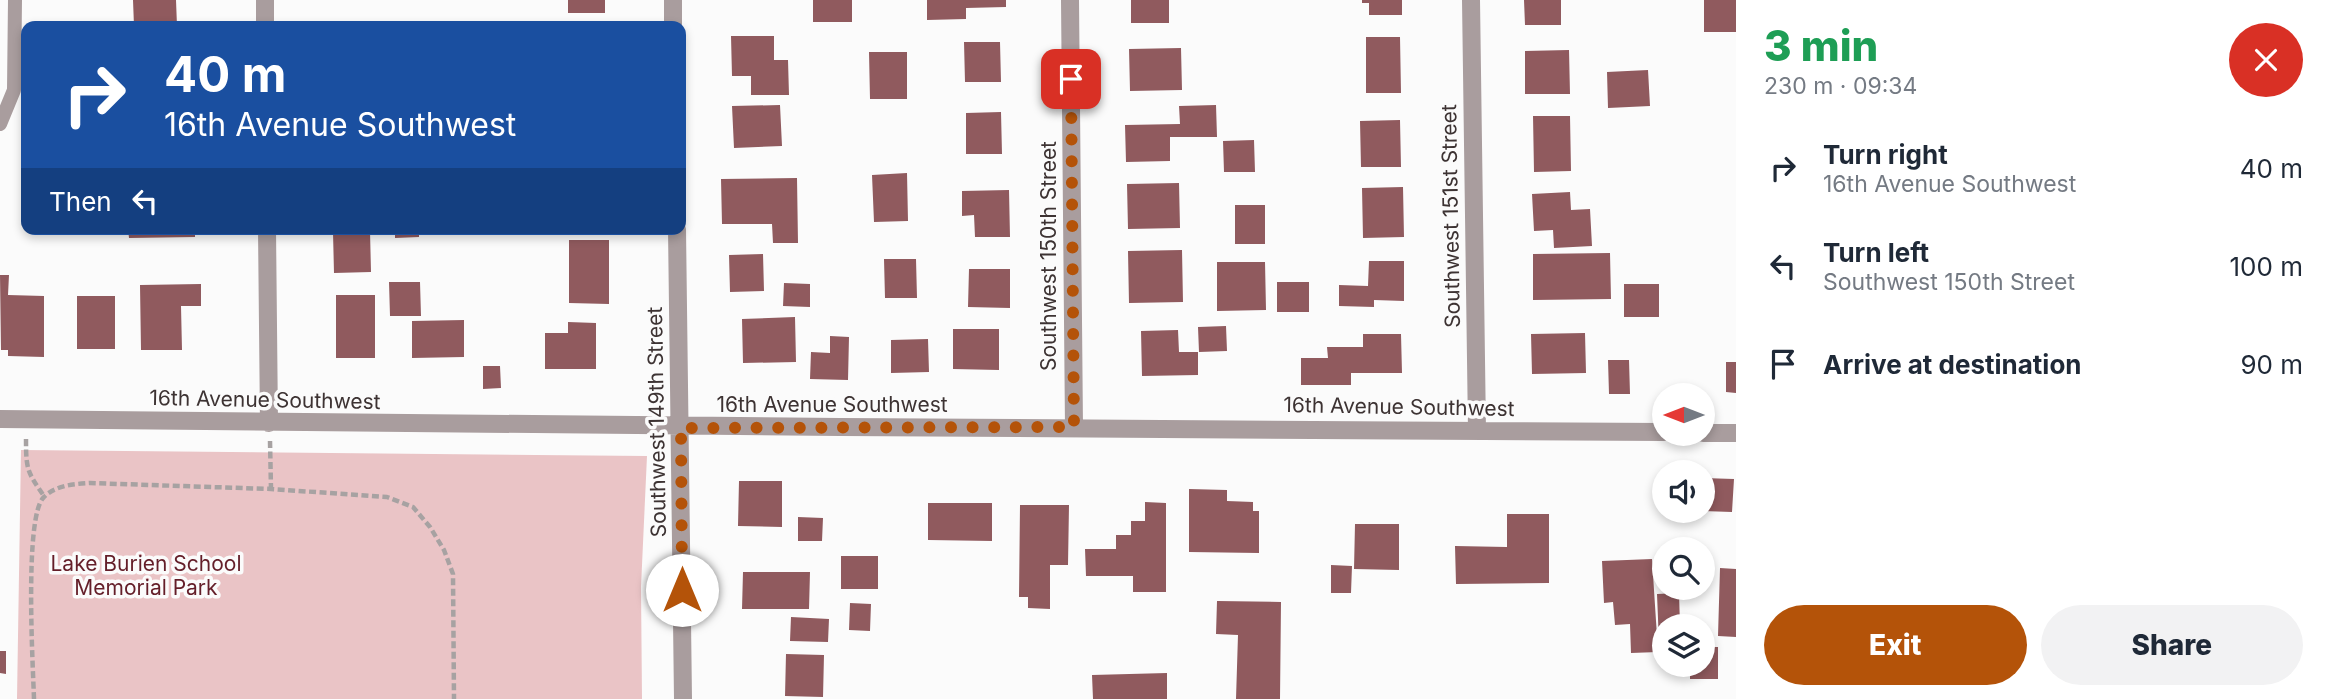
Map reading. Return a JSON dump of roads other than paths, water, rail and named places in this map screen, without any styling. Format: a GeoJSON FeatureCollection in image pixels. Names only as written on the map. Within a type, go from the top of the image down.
{"type":"FeatureCollection","features":[{"type":"Feature","properties":{"kind":"street"},"geometry":{"type":"LineString","coordinates":[[265,0],[265,21]]}},
{"type":"Feature","properties":{"kind":"street"},"geometry":{"type":"LineString","coordinates":[[673,0],[673,21]]}},
{"type":"Feature","properties":{"kind":"street","name":"Southwest 150th Street"},"geometry":{"type":"LineString","coordinates":[[1070,0],[1074,427]]}},
{"type":"Feature","properties":{"kind":"street","name":"Southwest 151st Street"},"geometry":{"type":"LineString","coordinates":[[1471,0],[1477,430]]}},
{"type":"Feature","properties":{"kind":"street"},"geometry":{"type":"LineString","coordinates":[[267,235],[269,423]]}},
{"type":"Feature","properties":{"kind":"street","name":"Southwest 149th Street"},"geometry":{"type":"LineString","coordinates":[[677,235],[683,699]]}},
{"type":"Feature","properties":{"kind":"street","name":"16th Avenue Southwest"},"geometry":{"type":"LineString","coordinates":[[0,419],[681,428],[1074,427],[1652,432]]}},
{"type":"Feature","properties":{"kind":"street"},"geometry":{"type":"LineString","coordinates":[[1715,433],[1736,433]]}},
{"type":"Feature","properties":{"kind":"lane"},"geometry":{"type":"LineString","coordinates":[[1,121],[14,90],[15,0]]}},
{"type":"Feature","properties":{"kind":"park label","name":"Lake Burien School Memorial Park"},"geometry":{"type":"Point","coordinates":[146,576]}}]}
